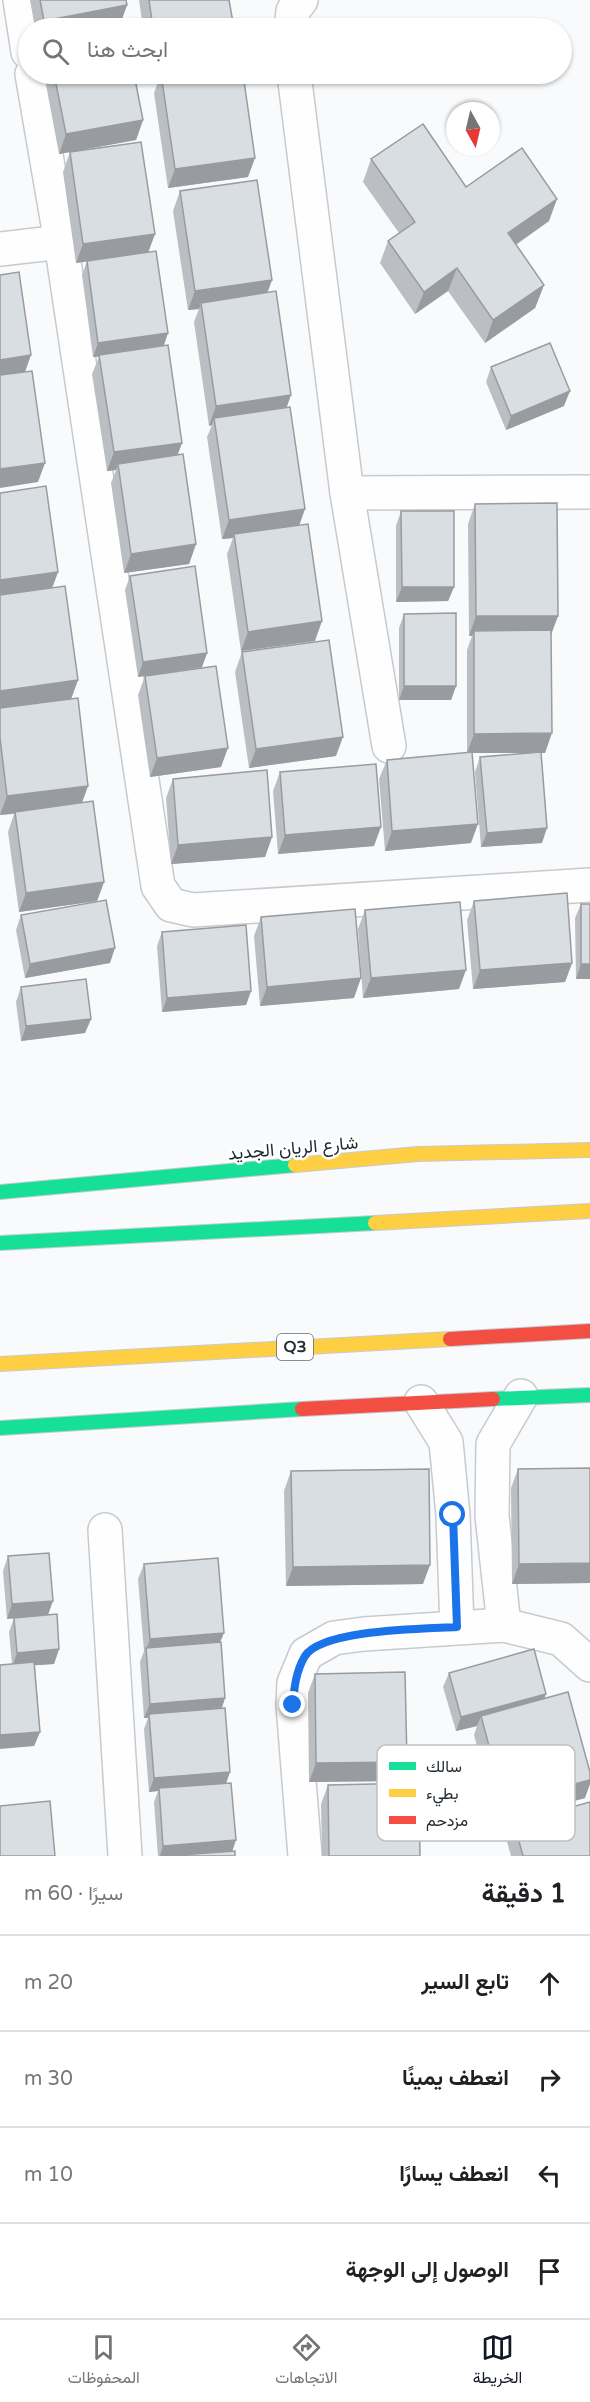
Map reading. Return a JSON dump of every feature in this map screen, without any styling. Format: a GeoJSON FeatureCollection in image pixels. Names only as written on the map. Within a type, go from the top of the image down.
{"type":"FeatureCollection","features":[{"type":"Feature","properties":{"kind":"main road","name":"شارع الريان الجديد"},"geometry":{"type":"LineString","coordinates":[[0,1192],[418,1154],[590,1150]]}},
{"type":"Feature","properties":{"kind":"main road"},"geometry":{"type":"LineString","coordinates":[[0,1243],[590,1211]]}},
{"type":"Feature","properties":{"kind":"main road","name":"Q3"},"geometry":{"type":"LineString","coordinates":[[0,1364],[590,1331]]}},
{"type":"Feature","properties":{"kind":"main road"},"geometry":{"type":"LineString","coordinates":[[0,1428],[521,1396],[590,1395]]}},
{"type":"Feature","properties":{"kind":"street"},"geometry":{"type":"LineString","coordinates":[[20,0],[23,18]]}},
{"type":"Feature","properties":{"kind":"street"},"geometry":{"type":"LineString","coordinates":[[292,18],[293,11],[301,0]]}},
{"type":"Feature","properties":{"kind":"street"},"geometry":{"type":"LineString","coordinates":[[34,84],[61,242],[158,886],[171,905],[193,910],[590,885]]}},
{"type":"Feature","properties":{"kind":"street"},"geometry":{"type":"LineString","coordinates":[[295,84],[347,493],[389,746]]}},
{"type":"Feature","properties":{"kind":"street"},"geometry":{"type":"LineString","coordinates":[[0,249],[61,242]]}},
{"type":"Feature","properties":{"kind":"street"},"geometry":{"type":"LineString","coordinates":[[347,493],[590,492]]}},
{"type":"Feature","properties":{"kind":"street"},"geometry":{"type":"LineString","coordinates":[[0,1173],[39,1188]]}},
{"type":"Feature","properties":{"kind":"street"},"geometry":{"type":"LineString","coordinates":[[504,1625],[492,1516],[493,1444],[521,1396]]}},
{"type":"Feature","properties":{"kind":"street"},"geometry":{"type":"LineString","coordinates":[[421,1402],[446,1442],[453,1515],[457,1627]]}},
{"type":"Feature","properties":{"kind":"street"},"geometry":{"type":"LineString","coordinates":[[105,1530],[125,1856]]}},
{"type":"Feature","properties":{"kind":"street"},"geometry":{"type":"LineString","coordinates":[[305,1856],[293,1705],[294,1683],[306,1654],[334,1638],[504,1625],[561,1639],[590,1665]]}},
{"type":"Feature","properties":{"kind":"building"},"geometry":{"type":"Polygon","coordinates":[[[40,0],[126,0],[127,5],[60,18],[43,18],[40,0]]]}},
{"type":"Feature","properties":{"kind":"building"},"geometry":{"type":"Polygon","coordinates":[[[149,0],[229,0],[232,18],[152,18],[149,0]]]}},
{"type":"Feature","properties":{"kind":"building"},"geometry":{"type":"Polygon","coordinates":[[[56,84],[136,84],[143,120],[66,134],[56,84]]]}},
{"type":"Feature","properties":{"kind":"building"},"geometry":{"type":"Polygon","coordinates":[[[162,84],[244,84],[255,158],[175,169],[162,84]]]}},
{"type":"Feature","properties":{"kind":"building"},"geometry":{"type":"Polygon","coordinates":[[[423,124],[466,187],[522,148],[557,199],[508,233],[544,285],[493,320],[457,268],[424,292],[388,241],[415,222],[371,159],[423,124]]]}},
{"type":"Feature","properties":{"kind":"building"},"geometry":{"type":"Polygon","coordinates":[[[141,142],[155,234],[83,244],[70,152],[141,142]]]}},
{"type":"Feature","properties":{"kind":"building"},"geometry":{"type":"Polygon","coordinates":[[[257,180],[272,280],[195,291],[180,191],[257,180]]]}},
{"type":"Feature","properties":{"kind":"building"},"geometry":{"type":"Polygon","coordinates":[[[156,251],[168,333],[98,343],[87,261],[156,251]]]}},
{"type":"Feature","properties":{"kind":"building"},"geometry":{"type":"Polygon","coordinates":[[[19,272],[31,355],[0,360],[0,275],[19,272]]]}},
{"type":"Feature","properties":{"kind":"building"},"geometry":{"type":"Polygon","coordinates":[[[276,291],[291,395],[216,406],[201,303],[276,291]]]}},
{"type":"Feature","properties":{"kind":"building"},"geometry":{"type":"Polygon","coordinates":[[[550,343],[570,391],[511,416],[491,367],[550,343]]]}},
{"type":"Feature","properties":{"kind":"building"},"geometry":{"type":"Polygon","coordinates":[[[168,345],[182,443],[114,452],[99,355],[168,345]]]}},
{"type":"Feature","properties":{"kind":"building"},"geometry":{"type":"Polygon","coordinates":[[[32,371],[45,463],[0,469],[0,375],[32,371]]]}},
{"type":"Feature","properties":{"kind":"building"},"geometry":{"type":"Polygon","coordinates":[[[290,407],[305,509],[229,520],[214,418],[290,407]]]}},
{"type":"Feature","properties":{"kind":"building"},"geometry":{"type":"Polygon","coordinates":[[[183,454],[196,544],[131,554],[118,464],[183,454]]]}},
{"type":"Feature","properties":{"kind":"building"},"geometry":{"type":"Polygon","coordinates":[[[46,486],[58,572],[0,580],[0,493],[46,486]]]}},
{"type":"Feature","properties":{"kind":"building"},"geometry":{"type":"Polygon","coordinates":[[[557,503],[558,616],[476,616],[475,504],[557,503]]]}},
{"type":"Feature","properties":{"kind":"building"},"geometry":{"type":"Polygon","coordinates":[[[401,511],[454,511],[454,587],[402,587],[401,511]]]}},
{"type":"Feature","properties":{"kind":"building"},"geometry":{"type":"Polygon","coordinates":[[[308,524],[322,621],[248,632],[234,534],[308,524]]]}},
{"type":"Feature","properties":{"kind":"building"},"geometry":{"type":"Polygon","coordinates":[[[195,566],[207,653],[143,662],[130,576],[195,566]]]}},
{"type":"Feature","properties":{"kind":"building"},"geometry":{"type":"Polygon","coordinates":[[[65,586],[78,680],[0,691],[0,595],[65,586]]]}},
{"type":"Feature","properties":{"kind":"building"},"geometry":{"type":"Polygon","coordinates":[[[456,613],[456,686],[404,686],[404,614],[456,613]]]}},
{"type":"Feature","properties":{"kind":"building"},"geometry":{"type":"Polygon","coordinates":[[[551,630],[552,733],[474,734],[474,631],[551,630]]]}},
{"type":"Feature","properties":{"kind":"building"},"geometry":{"type":"Polygon","coordinates":[[[329,640],[343,737],[256,749],[242,652],[329,640]]]}},
{"type":"Feature","properties":{"kind":"building"},"geometry":{"type":"Polygon","coordinates":[[[216,666],[228,748],[157,758],[145,676],[216,666]]]}},
{"type":"Feature","properties":{"kind":"building"},"geometry":{"type":"Polygon","coordinates":[[[78,698],[88,786],[7,796],[0,738],[0,708],[78,698]]]}},
{"type":"Feature","properties":{"kind":"building"},"geometry":{"type":"Polygon","coordinates":[[[472,752],[478,824],[392,831],[387,760],[472,752]]]}},
{"type":"Feature","properties":{"kind":"building"},"geometry":{"type":"Polygon","coordinates":[[[541,752],[547,828],[487,833],[480,757],[541,752]]]}},
{"type":"Feature","properties":{"kind":"building"},"geometry":{"type":"Polygon","coordinates":[[[376,764],[381,827],[285,835],[280,772],[376,764]]]}},
{"type":"Feature","properties":{"kind":"building"},"geometry":{"type":"Polygon","coordinates":[[[267,770],[272,837],[178,845],[173,779],[267,770]]]}},
{"type":"Feature","properties":{"kind":"building"},"geometry":{"type":"Polygon","coordinates":[[[93,801],[104,882],[26,893],[15,812],[93,801]]]}},
{"type":"Feature","properties":{"kind":"building"},"geometry":{"type":"Polygon","coordinates":[[[567,893],[572,963],[480,970],[474,901],[567,893]]]}},
{"type":"Feature","properties":{"kind":"building"},"geometry":{"type":"Polygon","coordinates":[[[106,900],[115,948],[30,964],[21,915],[106,900]]]}},
{"type":"Feature","properties":{"kind":"building"},"geometry":{"type":"Polygon","coordinates":[[[460,902],[466,970],[371,978],[365,910],[460,902]]]}},
{"type":"Feature","properties":{"kind":"building"},"geometry":{"type":"Polygon","coordinates":[[[581,904],[590,904],[590,964],[581,964],[581,904]]]}},
{"type":"Feature","properties":{"kind":"building"},"geometry":{"type":"Polygon","coordinates":[[[355,909],[361,978],[267,987],[261,917],[355,909]]]}},
{"type":"Feature","properties":{"kind":"building"},"geometry":{"type":"Polygon","coordinates":[[[246,925],[251,991],[167,998],[162,932],[246,925]]]}},
{"type":"Feature","properties":{"kind":"building"},"geometry":{"type":"Polygon","coordinates":[[[86,979],[91,1019],[26,1026],[21,987],[86,979]]]}},
{"type":"Feature","properties":{"kind":"building"},"geometry":{"type":"Polygon","coordinates":[[[590,1468],[590,1563],[519,1564],[518,1469],[590,1468]]]}},
{"type":"Feature","properties":{"kind":"building"},"geometry":{"type":"Polygon","coordinates":[[[429,1469],[430,1565],[293,1567],[291,1471],[429,1469]]]}},
{"type":"Feature","properties":{"kind":"building"},"geometry":{"type":"Polygon","coordinates":[[[49,1553],[53,1601],[12,1604],[8,1556],[49,1553]]]}},
{"type":"Feature","properties":{"kind":"building"},"geometry":{"type":"Polygon","coordinates":[[[218,1558],[224,1633],[150,1639],[144,1564],[218,1558]]]}},
{"type":"Feature","properties":{"kind":"building"},"geometry":{"type":"Polygon","coordinates":[[[57,1614],[59,1649],[17,1653],[14,1618],[57,1614]]]}},
{"type":"Feature","properties":{"kind":"building"},"geometry":{"type":"Polygon","coordinates":[[[221,1642],[225,1698],[150,1704],[146,1648],[221,1642]]]}},
{"type":"Feature","properties":{"kind":"building"},"geometry":{"type":"Polygon","coordinates":[[[534,1649],[546,1694],[461,1717],[449,1673],[534,1649]]]}},
{"type":"Feature","properties":{"kind":"building"},"geometry":{"type":"Polygon","coordinates":[[[34,1662],[40,1732],[0,1735],[0,1665],[34,1662]]]}},
{"type":"Feature","properties":{"kind":"building"},"geometry":{"type":"Polygon","coordinates":[[[405,1672],[407,1745],[377,1745],[377,1762],[316,1763],[315,1674],[405,1672]]]}},
{"type":"Feature","properties":{"kind":"building"},"geometry":{"type":"Polygon","coordinates":[[[568,1692],[590,1772],[590,1780],[575,1784],[575,1745],[489,1745],[481,1716],[568,1692]]]}},
{"type":"Feature","properties":{"kind":"building"},"geometry":{"type":"Polygon","coordinates":[[[225,1708],[230,1772],[154,1778],[149,1714],[225,1708]]]}},
{"type":"Feature","properties":{"kind":"building"},"geometry":{"type":"Polygon","coordinates":[[[231,1783],[236,1840],[163,1846],[159,1788],[231,1783]]]}},
{"type":"Feature","properties":{"kind":"building"},"geometry":{"type":"Polygon","coordinates":[[[377,1784],[377,1841],[420,1841],[420,1856],[329,1856],[328,1785],[377,1784]]]}},
{"type":"Feature","properties":{"kind":"building"},"geometry":{"type":"Polygon","coordinates":[[[50,1801],[55,1856],[0,1856],[0,1806],[50,1801]]]}},
{"type":"Feature","properties":{"kind":"building"},"geometry":{"type":"Polygon","coordinates":[[[590,1802],[590,1856],[523,1856],[519,1841],[575,1841],[575,1806],[590,1802]]]}},
{"type":"Feature","properties":{"kind":"building"},"geometry":{"type":"Polygon","coordinates":[[[235,1851],[235,1856],[167,1856],[235,1851]]]}},
{"type":"Feature","properties":{"kind":"traffic: fast"},"geometry":{"type":"LineString","coordinates":[[0,1192],[295,1165]]}},
{"type":"Feature","properties":{"kind":"traffic: fast"},"geometry":{"type":"LineString","coordinates":[[0,1243],[375,1223]]}},
{"type":"Feature","properties":{"kind":"traffic: fast"},"geometry":{"type":"LineString","coordinates":[[493,1399],[590,1395]]}},
{"type":"Feature","properties":{"kind":"traffic: fast"},"geometry":{"type":"LineString","coordinates":[[0,1428],[302,1409]]}},
{"type":"Feature","properties":{"kind":"traffic: slow"},"geometry":{"type":"LineString","coordinates":[[295,1165],[418,1154],[590,1150]]}},
{"type":"Feature","properties":{"kind":"traffic: slow"},"geometry":{"type":"LineString","coordinates":[[375,1223],[590,1211]]}},
{"type":"Feature","properties":{"kind":"traffic: slow"},"geometry":{"type":"LineString","coordinates":[[0,1364],[450,1339]]}},
{"type":"Feature","properties":{"kind":"traffic: jam"},"geometry":{"type":"LineString","coordinates":[[450,1339],[590,1331]]}},
{"type":"Feature","properties":{"kind":"traffic: jam"},"geometry":{"type":"LineString","coordinates":[[302,1409],[493,1399]]}},
{"type":"Feature","properties":{"kind":"route"},"geometry":{"type":"LineString","coordinates":[[293,1705],[294,1683],[306,1654],[334,1638],[457,1627],[453,1515]]}}]}
